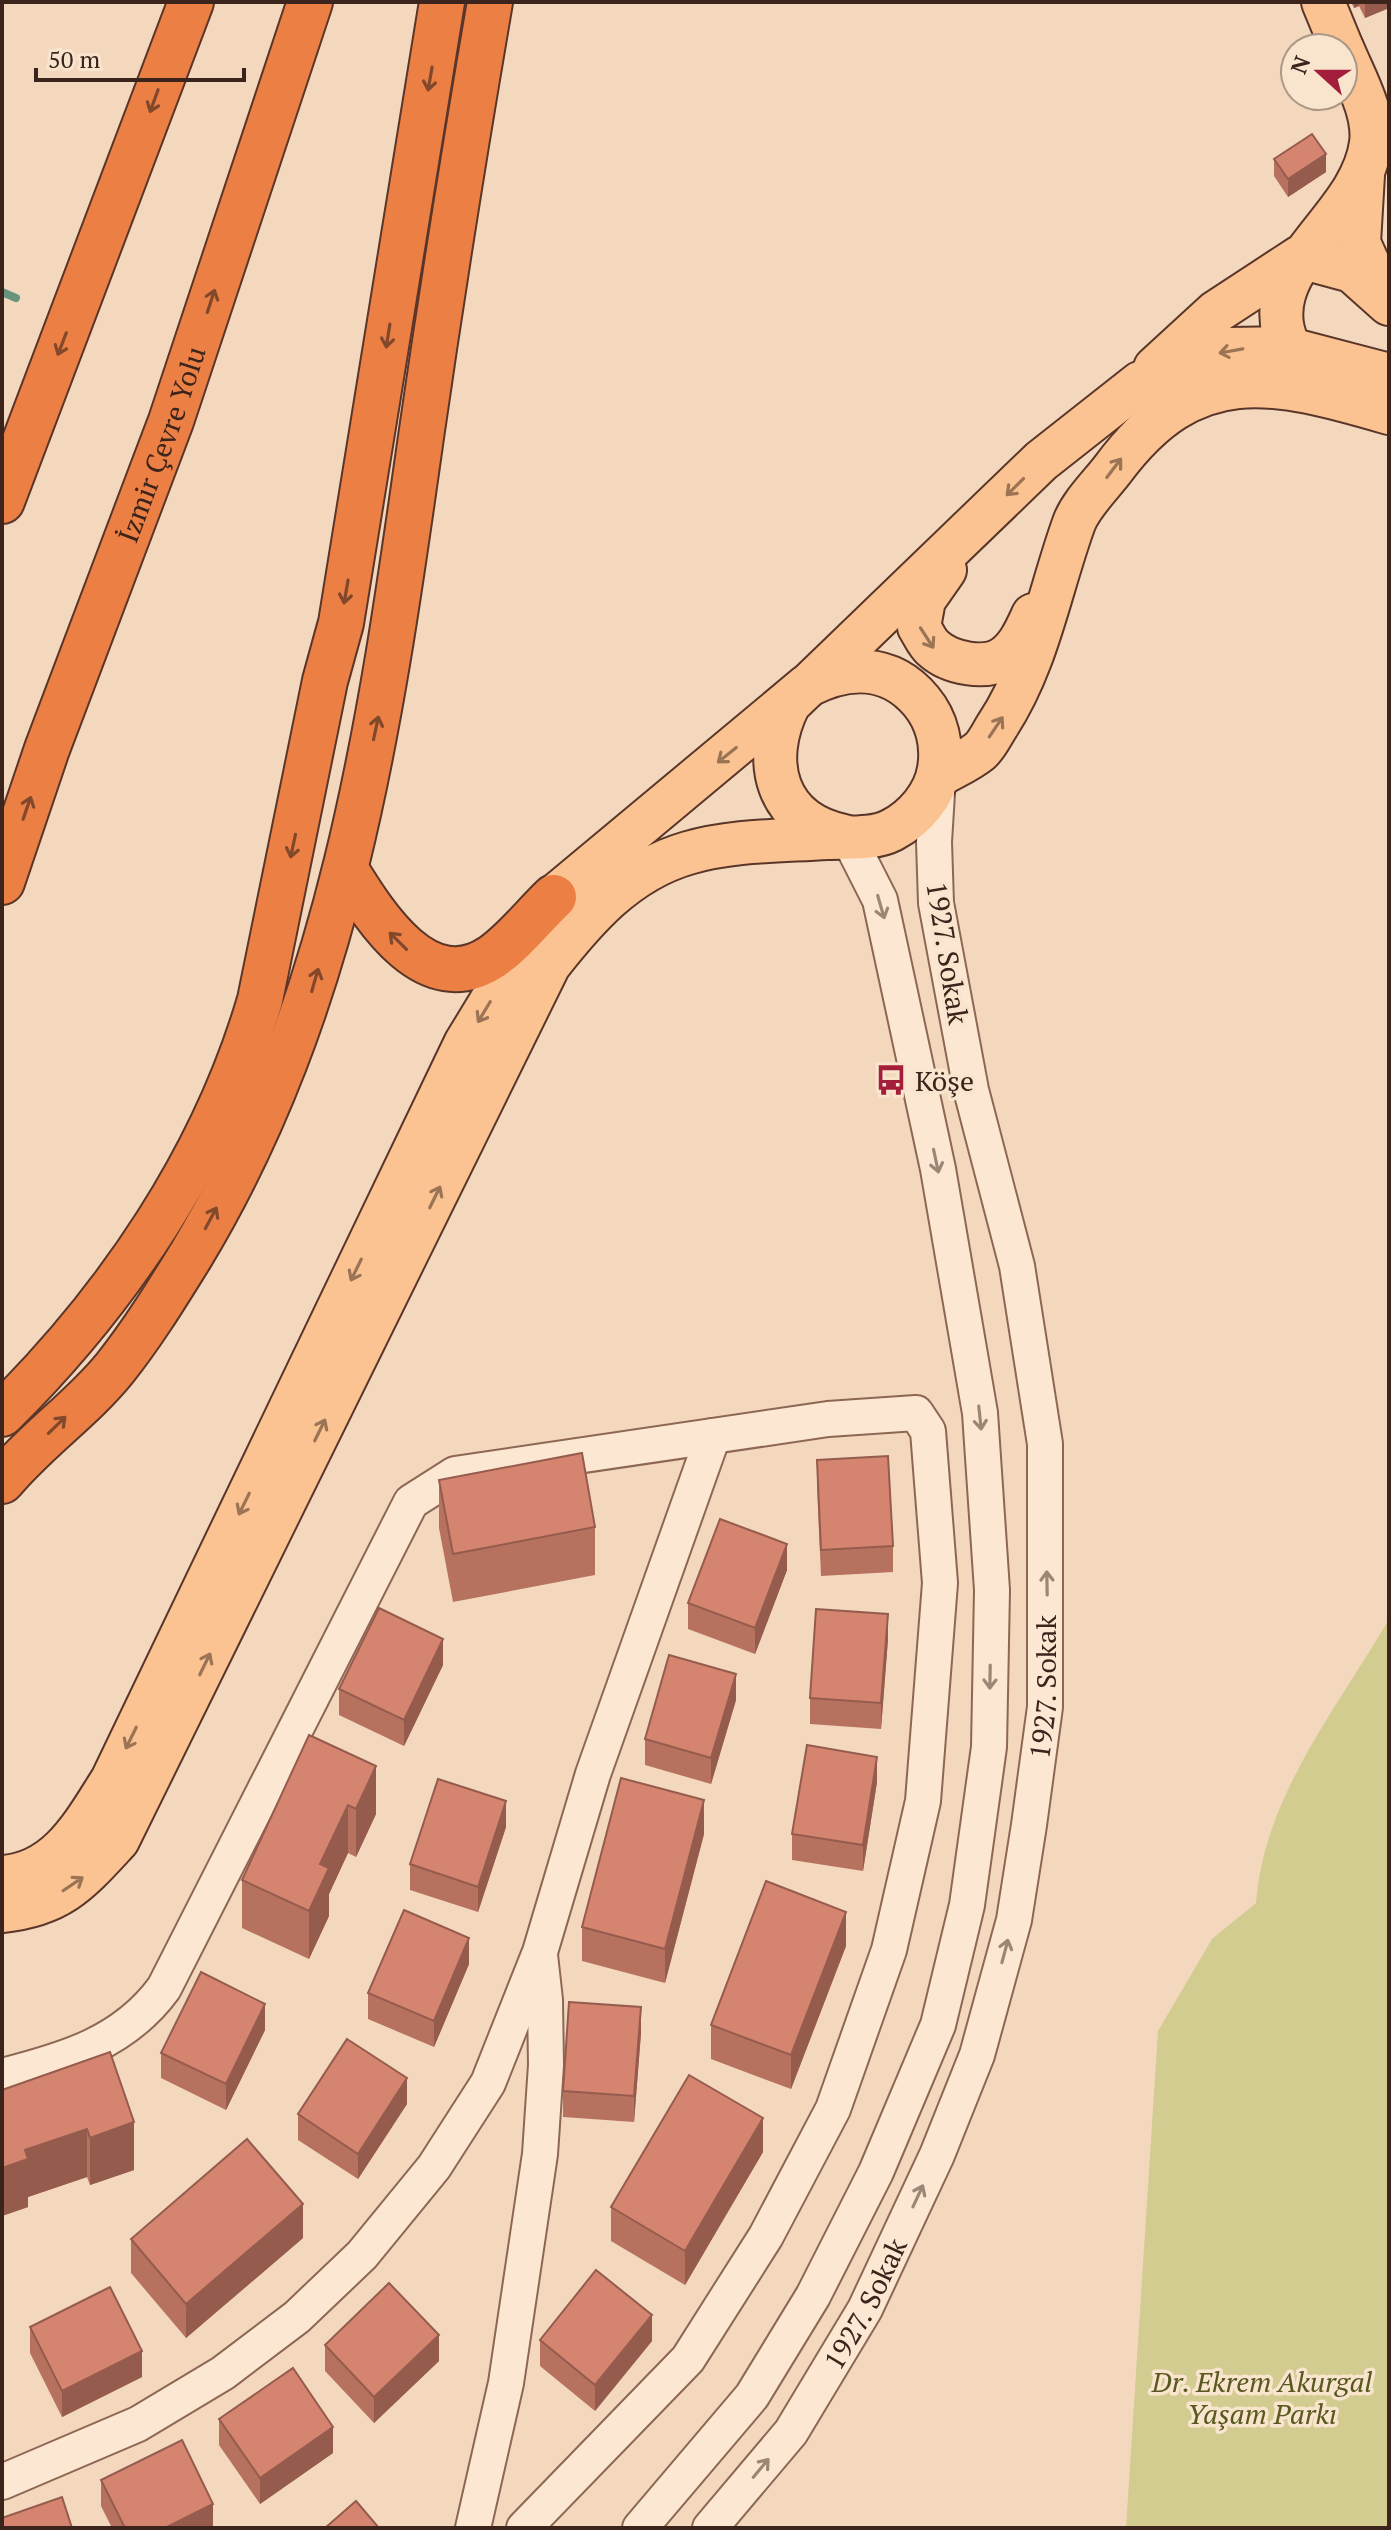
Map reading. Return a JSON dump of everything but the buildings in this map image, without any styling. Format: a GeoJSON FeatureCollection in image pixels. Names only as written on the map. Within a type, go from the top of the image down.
{"type":"FeatureCollection","features":[{"type":"Feature","properties":{"kind":"highway"},"geometry":{"type":"LineString","coordinates":[[2,501],[191,2]]}},
{"type":"Feature","properties":{"kind":"highway","name":"İzmir Çevre Yolu"},"geometry":{"type":"LineString","coordinates":[[2,882],[47,749],[171,421],[310,2]]}},
{"type":"Feature","properties":{"kind":"highway"},"geometry":{"type":"LineString","coordinates":[[2,1414],[49,1367],[112,1291],[186,1177],[247,1043],[341,623],[442,2]]}},
{"type":"Feature","properties":{"kind":"highway"},"geometry":{"type":"LineString","coordinates":[[2,1481],[115,1368],[191,1254],[254,1138],[309,1004],[346,870],[386,684],[447,256],[490,2]]}},
{"type":"Feature","properties":{"kind":"highway"},"geometry":{"type":"LineString","coordinates":[[346,870],[376,918],[406,950],[443,967],[463,967],[491,958],[554,897]]}},
{"type":"Feature","properties":{"kind":"main road"},"geometry":{"type":"LineString","coordinates":[[1323,2],[1336,32]]}},
{"type":"Feature","properties":{"kind":"main road"},"geometry":{"type":"LineString","coordinates":[[1359,89],[1368,111],[1372,142],[1363,173],[1359,243],[1387,302]]}},
{"type":"Feature","properties":{"kind":"main road"},"geometry":{"type":"LineString","coordinates":[[848,837],[812,825],[791,807],[778,783],[773,756],[777,729],[789,704],[1041,461],[1140,383],[1216,312],[1300,257],[1343,207],[1363,173]]}},
{"type":"Feature","properties":{"kind":"main road"},"geometry":{"type":"LineString","coordinates":[[1300,257],[1352,271],[1387,302]]}},
{"type":"Feature","properties":{"kind":"main road"},"geometry":{"type":"LineString","coordinates":[[1300,257],[1280,302],[1286,348],[1321,393]]}},
{"type":"Feature","properties":{"kind":"main road"},"geometry":{"type":"LineString","coordinates":[[1140,383],[1231,349],[1286,348],[1389,375]]}},
{"type":"Feature","properties":{"kind":"main road"},"geometry":{"type":"LineString","coordinates":[[978,523],[924,600],[919,627],[932,648],[953,660],[979,665],[1003,659],[1022,640],[1075,519],[1129,447],[1161,416],[1197,396],[1248,384],[1321,393],[1389,413]]}},
{"type":"Feature","properties":{"kind":"main road"},"geometry":{"type":"LineString","coordinates":[[2,1911],[36,1908],[59,1894],[81,1880],[118,1840],[541,980],[557,954],[593,909],[636,878],[687,853],[751,843],[869,837],[891,830],[915,815],[938,776],[981,750],[1018,694],[1049,610],[1075,519]]}},
{"type":"Feature","properties":{"kind":"main road"},"geometry":{"type":"LineString","coordinates":[[2,1877],[18,1876],[69,1847],[112,1780],[465,1044],[554,897],[807,686],[832,673],[859,670],[887,675],[911,689],[929,711],[939,737],[938,776]]}},
{"type":"Feature","properties":{"kind":"street","name":"1927. Sokak"},"geometry":{"type":"LineString","coordinates":[[710,2528],[791,2432],[865,2309],[937,2155],[977,2055],[1014,1920],[1045,1707],[1045,1444],[1017,1266],[971,1090],[936,903],[934,842],[938,776]]}},
{"type":"Feature","properties":{"kind":"street","name":"1927. Sokak"},"geometry":{"type":"LineString","coordinates":[[640,2528],[752,2396],[813,2296],[876,2172],[938,2025],[967,1905],[989,1747],[992,1590],[980,1413],[938,1169],[880,900],[848,837]]}},
{"type":"Feature","properties":{"kind":"street"},"geometry":{"type":"LineString","coordinates":[[2,2076],[58,2062],[121,2031],[145,2013],[164,1988],[411,1502],[455,1474],[828,1419],[916,1413],[928,1431],[940,1583],[923,1801],[889,1950],[833,2109],[766,2236],[688,2359],[524,2528]]}},
{"type":"Feature","properties":{"kind":"street"},"geometry":{"type":"LineString","coordinates":[[2,2482],[138,2424],[223,2373],[297,2317],[362,2255],[434,2167],[488,2083],[540,1952],[593,1774],[713,1436]]}},
{"type":"Feature","properties":{"kind":"street"},"geometry":{"type":"LineString","coordinates":[[473,2528],[506,2383],[540,2154],[546,2065],[545,2000],[540,1952]]}},
{"type":"Feature","properties":{"kind":"green space","name":"Dr. Ekrem Akurgal Yaşam Parkı"},"geometry":{"type":"Polygon","coordinates":[[[1389,1619],[1389,2528],[1126,2528],[1158,2031],[1212,1939],[1256,1903],[1262,1864],[1288,1790],[1326,1720],[1389,1619]]]}},
{"type":"Feature","properties":{"kind":"waterway"},"geometry":{"type":"LineString","coordinates":[[2,292],[16,298]]}},
{"type":"Feature","properties":{"kind":"place","name":"Köşe"},"geometry":{"type":"Point","coordinates":[891,1080]}}]}
